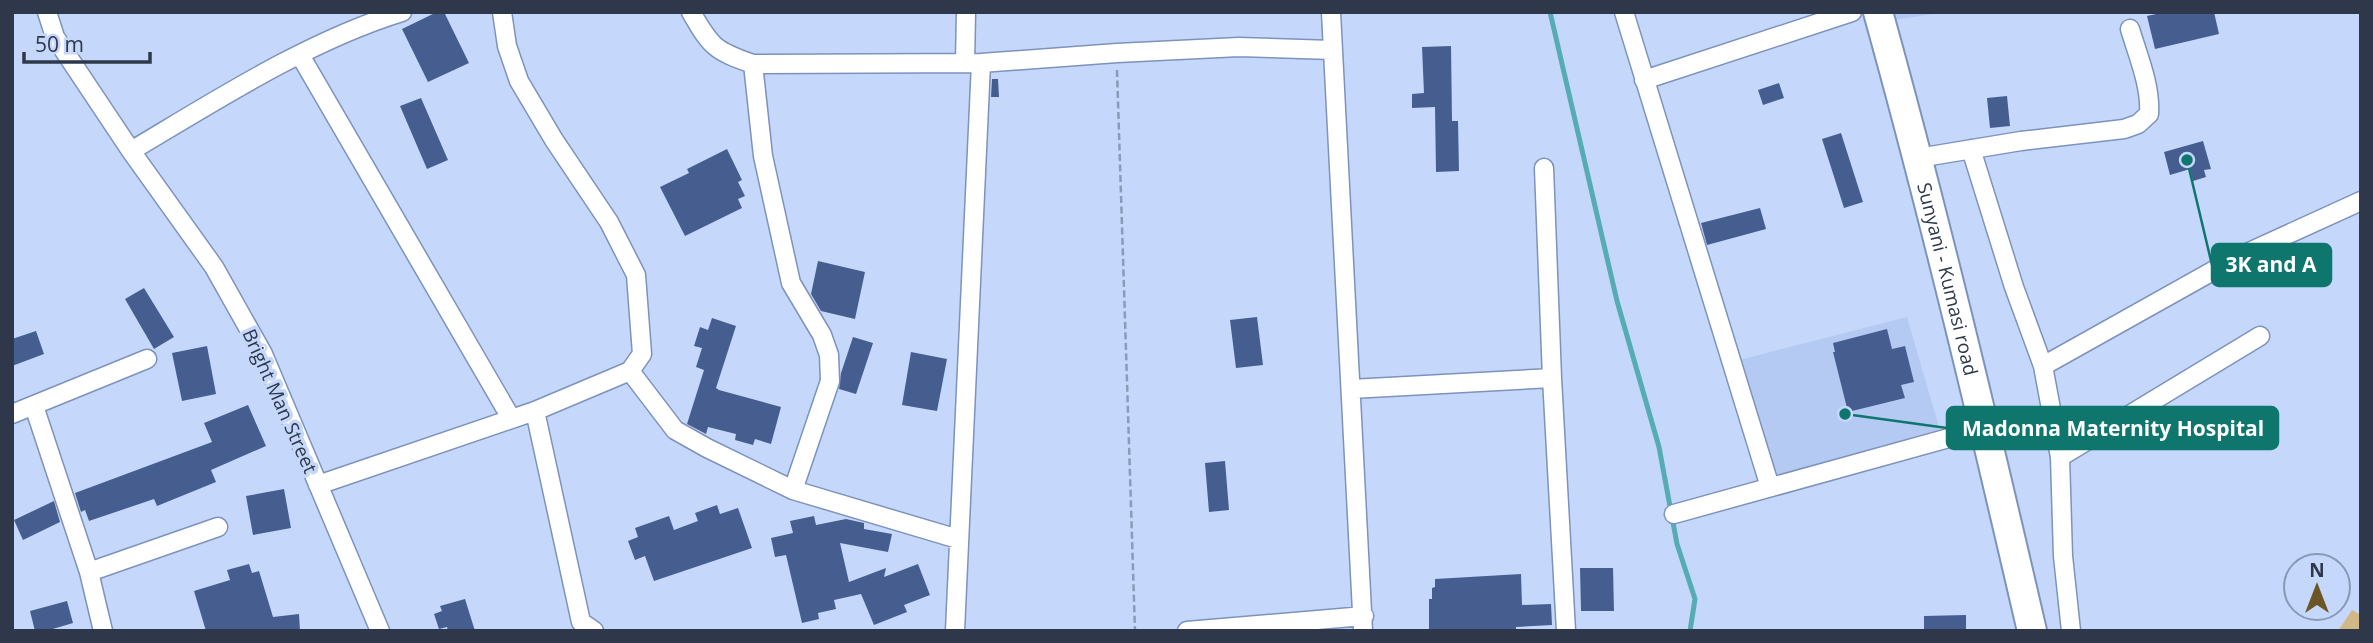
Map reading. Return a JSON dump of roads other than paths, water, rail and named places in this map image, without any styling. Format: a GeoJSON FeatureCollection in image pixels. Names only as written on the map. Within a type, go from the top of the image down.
{"type":"FeatureCollection","features":[{"type":"Feature","properties":{"kind":"main road","name":"Sunyani - Kumasi road"},"geometry":{"type":"LineString","coordinates":[[1878,12],[1918,158],[2032,631]]}},
{"type":"Feature","properties":{"kind":"street","name":"Bright Man Street"},"geometry":{"type":"LineString","coordinates":[[47,12],[55,37],[214,267],[263,355],[380,631]]}},
{"type":"Feature","properties":{"kind":"street"},"geometry":{"type":"LineString","coordinates":[[131,150],[300,55],[367,23],[402,12]]}},
{"type":"Feature","properties":{"kind":"street"},"geometry":{"type":"LineString","coordinates":[[318,485],[535,411],[630,371],[642,354],[636,275],[609,222],[554,140],[519,81],[507,46],[502,12]]}},
{"type":"Feature","properties":{"kind":"street"},"geometry":{"type":"LineString","coordinates":[[691,12],[711,45],[723,54],[753,64],[973,63],[1239,47],[1332,50]]}},
{"type":"Feature","properties":{"kind":"street"},"geometry":{"type":"LineString","coordinates":[[955,631],[973,63],[965,12]]}},
{"type":"Feature","properties":{"kind":"street"},"geometry":{"type":"LineString","coordinates":[[1187,631],[1363,624],[1331,12]]}},
{"type":"Feature","properties":{"kind":"street"},"geometry":{"type":"LineString","coordinates":[[1624,12],[1770,487]]}},
{"type":"Feature","properties":{"kind":"street"},"geometry":{"type":"LineString","coordinates":[[1644,80],[1852,12]]}},
{"type":"Feature","properties":{"kind":"street"},"geometry":{"type":"LineString","coordinates":[[1918,158],[2124,129],[2144,120],[2149,114],[2150,106],[2130,29]]}},
{"type":"Feature","properties":{"kind":"street"},"geometry":{"type":"LineString","coordinates":[[300,55],[511,418]]}},
{"type":"Feature","properties":{"kind":"street"},"geometry":{"type":"LineString","coordinates":[[753,64],[763,156],[791,284],[822,335],[830,355],[830,381],[793,490]]}},
{"type":"Feature","properties":{"kind":"street"},"geometry":{"type":"LineString","coordinates":[[1970,149],[2043,366],[2060,457],[2063,556],[2071,631]]}},
{"type":"Feature","properties":{"kind":"street"},"geometry":{"type":"LineString","coordinates":[[1545,168],[1552,378],[1566,631]]}},
{"type":"Feature","properties":{"kind":"street"},"geometry":{"type":"LineString","coordinates":[[2043,366],[2225,264],[2361,201]]}},
{"type":"Feature","properties":{"kind":"street"},"geometry":{"type":"LineString","coordinates":[[2060,457],[2260,336]]}},
{"type":"Feature","properties":{"kind":"street"},"geometry":{"type":"LineString","coordinates":[[12,414],[147,359]]}},
{"type":"Feature","properties":{"kind":"street"},"geometry":{"type":"LineString","coordinates":[[630,371],[675,430],[793,490],[958,539]]}},
{"type":"Feature","properties":{"kind":"street"},"geometry":{"type":"LineString","coordinates":[[1351,389],[1552,378]]}},
{"type":"Feature","properties":{"kind":"street"},"geometry":{"type":"LineString","coordinates":[[34,406],[89,572],[103,631]]}},
{"type":"Feature","properties":{"kind":"street"},"geometry":{"type":"LineString","coordinates":[[535,411],[582,628]]}},
{"type":"Feature","properties":{"kind":"street"},"geometry":{"type":"LineString","coordinates":[[1674,514],[1985,428]]}},
{"type":"Feature","properties":{"kind":"street"},"geometry":{"type":"LineString","coordinates":[[89,572],[218,527]]}},
{"type":"Feature","properties":{"kind":"waterway"},"geometry":{"type":"LineString","coordinates":[[1550,12],[1617,301],[1659,447],[1677,544],[1695,599],[1690,631]]}},
{"type":"Feature","properties":{"kind":"place","name":"3K and A"},"geometry":{"type":"Point","coordinates":[2187,160]}},
{"type":"Feature","properties":{"kind":"place","name":"Madonna Maternity Hospital"},"geometry":{"type":"Point","coordinates":[1845,414]}}]}
